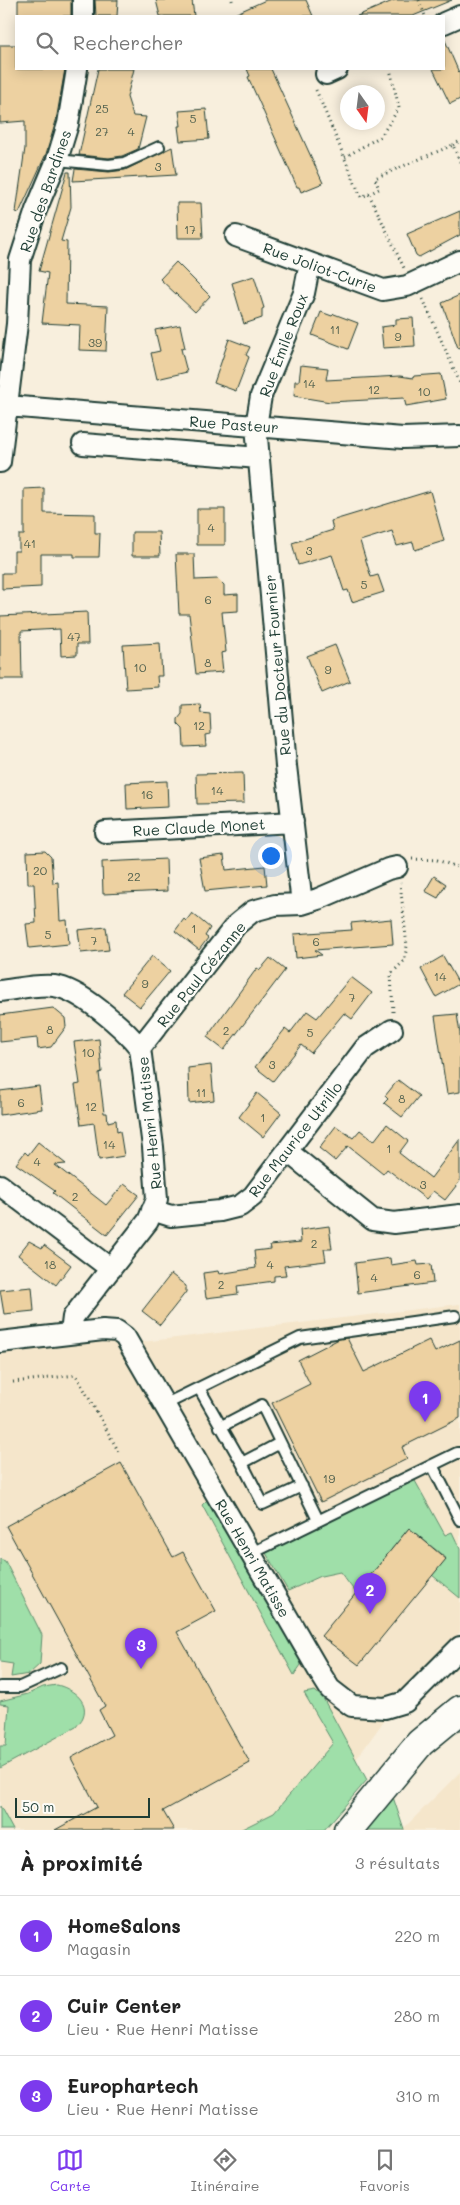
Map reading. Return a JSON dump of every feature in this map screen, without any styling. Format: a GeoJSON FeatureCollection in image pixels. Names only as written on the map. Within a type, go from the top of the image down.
{"type":"FeatureCollection","features":[{"type":"Feature","properties":{"kind":"main road"},"geometry":{"type":"LineString","coordinates":[[348,1830],[420,1743],[460,1710]]}},
{"type":"Feature","properties":{"kind":"street"},"geometry":{"type":"LineString","coordinates":[[83,15],[84,0]]}},
{"type":"Feature","properties":{"kind":"street"},"geometry":{"type":"LineString","coordinates":[[445,23],[460,16]]}},
{"type":"Feature","properties":{"kind":"street","name":"Rue des Bardines"},"geometry":{"type":"LineString","coordinates":[[0,462],[7,406],[9,324],[20,260],[36,210],[57,160],[68,124],[77,70]]}},
{"type":"Feature","properties":{"kind":"street","name":"Rue Joliot-Curie"},"geometry":{"type":"LineString","coordinates":[[236,236],[383,290],[414,282],[460,261]]}},
{"type":"Feature","properties":{"kind":"street","name":"Rue Émile Roux"},"geometry":{"type":"LineString","coordinates":[[256,426],[261,396],[304,293],[310,263]]}},
{"type":"Feature","properties":{"kind":"street","name":"Rue Pasteur"},"geometry":{"type":"LineString","coordinates":[[7,406],[403,438],[460,436]]}},
{"type":"Feature","properties":{"kind":"street","name":"Rue du Docteur Fournier"},"geometry":{"type":"LineString","coordinates":[[256,426],[302,904]]}},
{"type":"Feature","properties":{"kind":"street"},"geometry":{"type":"LineString","coordinates":[[83,444],[259,458]]}},
{"type":"Feature","properties":{"kind":"street","name":"Rue Claude Monet"},"geometry":{"type":"LineString","coordinates":[[105,832],[293,822]]}},
{"type":"Feature","properties":{"kind":"street","name":"Rue Paul Cézanne"},"geometry":{"type":"LineString","coordinates":[[140,1048],[236,925],[253,911],[275,905],[302,904],[397,867]]}},
{"type":"Feature","properties":{"kind":"street","name":"Rue Henri Matisse"},"geometry":{"type":"LineString","coordinates":[[0,991],[52,986],[67,989],[80,995],[130,1035],[140,1048],[153,1147],[157,1199],[148,1222],[73,1318],[71,1333]]}},
{"type":"Feature","properties":{"kind":"street","name":"Rue Maurice Utrillo"},"geometry":{"type":"LineString","coordinates":[[152,1210],[171,1216],[220,1211],[240,1206],[253,1196],[365,1048],[392,1030]]}},
{"type":"Feature","properties":{"kind":"street"},"geometry":{"type":"LineString","coordinates":[[287,1151],[373,1220],[394,1223],[460,1215]]}},
{"type":"Feature","properties":{"kind":"street"},"geometry":{"type":"LineString","coordinates":[[0,1184],[111,1269]]}},
{"type":"Feature","properties":{"kind":"street","name":"Rue Henri Matisse"},"geometry":{"type":"LineString","coordinates":[[0,1342],[103,1330],[117,1331],[125,1337],[330,1689],[352,1706],[384,1708],[405,1702],[460,1647]]}},
{"type":"Feature","properties":{"kind":"lane"},"geometry":{"type":"LineString","coordinates":[[57,160],[108,165],[124,163],[159,146]]}},
{"type":"Feature","properties":{"kind":"lane"},"geometry":{"type":"LineString","coordinates":[[164,1404],[300,1338],[455,1316]]}},
{"type":"Feature","properties":{"kind":"lane"},"geometry":{"type":"LineString","coordinates":[[199,1388],[263,1504],[302,1486]]}},
{"type":"Feature","properties":{"kind":"lane"},"geometry":{"type":"LineString","coordinates":[[220,1427],[262,1405],[318,1520]]}},
{"type":"Feature","properties":{"kind":"lane"},"geometry":{"type":"LineString","coordinates":[[242,1463],[280,1442]]}},
{"type":"Feature","properties":{"kind":"lane"},"geometry":{"type":"LineString","coordinates":[[250,1554],[460,1453]]}},
{"type":"Feature","properties":{"kind":"lane"},"geometry":{"type":"LineString","coordinates":[[432,1465],[460,1520]]}},
{"type":"Feature","properties":{"kind":"lane"},"geometry":{"type":"LineString","coordinates":[[0,1687],[20,1687],[61,1668]]}},
{"type":"Feature","properties":{"kind":"lane"},"geometry":{"type":"LineString","coordinates":[[420,1743],[460,1721]]}},
{"type":"Feature","properties":{"kind":"path"},"geometry":{"type":"LineString","coordinates":[[419,0],[425,15]]}},
{"type":"Feature","properties":{"kind":"path"},"geometry":{"type":"LineString","coordinates":[[344,157],[381,136],[399,108],[390,70]]}},
{"type":"Feature","properties":{"kind":"path"},"geometry":{"type":"LineString","coordinates":[[326,77],[344,157],[361,197],[379,189],[375,178],[460,141]]}},
{"type":"Feature","properties":{"kind":"path"},"geometry":{"type":"LineString","coordinates":[[453,144],[460,162]]}},
{"type":"Feature","properties":{"kind":"path"},"geometry":{"type":"LineString","coordinates":[[369,194],[401,262],[414,282],[460,383]]}},
{"type":"Feature","properties":{"kind":"path"},"geometry":{"type":"LineString","coordinates":[[392,1030],[394,1002],[391,974],[404,961],[407,946],[397,867],[398,858],[437,860],[460,868]]}},
{"type":"Feature","properties":{"kind":"path"},"geometry":{"type":"LineString","coordinates":[[13,1382],[76,1375],[120,1454]]}},
{"type":"Feature","properties":{"kind":"shaded area"},"geometry":{"type":"Polygon","coordinates":[[[460,1304],[460,1632],[405,1691],[306,1830],[0,1830],[0,1352],[107,1337],[142,1342],[460,1304]]]}},
{"type":"Feature","properties":{"kind":"shaded area"},"geometry":{"type":"Polygon","coordinates":[[[460,1772],[460,1830],[402,1830],[460,1772]]]}},
{"type":"Feature","properties":{"kind":"green space"},"geometry":{"type":"Polygon","coordinates":[[[414,1479],[445,1535],[452,1532],[460,1549],[460,1598],[432,1575],[446,1558],[409,1528],[356,1593],[340,1572],[321,1576],[288,1591],[266,1553],[414,1479]]]}},
{"type":"Feature","properties":{"kind":"green space"},"geometry":{"type":"Polygon","coordinates":[[[207,1500],[300,1659],[301,1665],[294,1675],[202,1505],[207,1500]]]}},
{"type":"Feature","properties":{"kind":"green space"},"geometry":{"type":"Polygon","coordinates":[[[0,1559],[5,1561],[42,1635],[40,1664],[29,1674],[11,1677],[13,1664],[0,1662],[0,1559]]]}},
{"type":"Feature","properties":{"kind":"green space"},"geometry":{"type":"Polygon","coordinates":[[[57,1685],[73,1692],[81,1700],[84,1705],[82,1719],[76,1727],[0,1768],[0,1746],[6,1746],[9,1705],[0,1704],[0,1701],[28,1694],[43,1687],[57,1685]]]}},
{"type":"Feature","properties":{"kind":"green space"},"geometry":{"type":"Polygon","coordinates":[[[315,1691],[323,1698],[367,1780],[324,1830],[240,1830],[274,1813],[333,1743],[304,1693],[315,1691]]]}},
{"type":"Feature","properties":{"kind":"green space"},"geometry":{"type":"Polygon","coordinates":[[[393,1797],[404,1830],[367,1830],[393,1797]]]}},
{"type":"Feature","properties":{"kind":"green space"},"geometry":{"type":"Polygon","coordinates":[[[0,1806],[13,1830],[0,1830],[0,1806]]]}},
{"type":"Feature","properties":{"kind":"building"},"geometry":{"type":"Polygon","coordinates":[[[18,0],[71,0],[71,15],[18,15],[18,0]]]}},
{"type":"Feature","properties":{"kind":"building"},"geometry":{"type":"Polygon","coordinates":[[[95,0],[118,0],[117,15],[96,15],[95,0]]]}},
{"type":"Feature","properties":{"kind":"building"},"geometry":{"type":"Polygon","coordinates":[[[156,0],[192,0],[194,15],[160,15],[156,0]]]}},
{"type":"Feature","properties":{"kind":"building"},"geometry":{"type":"Polygon","coordinates":[[[266,0],[306,0],[313,15],[232,15],[266,0]]]}},
{"type":"Feature","properties":{"kind":"building"},"geometry":{"type":"Polygon","coordinates":[[[395,0],[452,0],[415,15],[359,15],[395,0]]]}},
{"type":"Feature","properties":{"kind":"building"},"geometry":{"type":"Polygon","coordinates":[[[445,40],[460,75],[460,99],[450,104],[433,70],[445,70],[445,40]]]}},
{"type":"Feature","properties":{"kind":"building"},"geometry":{"type":"Polygon","coordinates":[[[0,45],[15,45],[15,70],[65,70],[56,121],[46,154],[19,213],[16,212],[25,148],[25,121],[0,123],[0,45]]]}},
{"type":"Feature","properties":{"kind":"building"},"geometry":{"type":"Polygon","coordinates":[[[98,70],[134,70],[127,97],[133,116],[146,117],[138,149],[122,156],[109,158],[79,155],[98,70]]]}},
{"type":"Feature","properties":{"kind":"building"},"geometry":{"type":"Polygon","coordinates":[[[247,70],[271,70],[323,183],[301,192],[299,187],[297,187],[248,77],[250,76],[247,70]]]}},
{"type":"Feature","properties":{"kind":"building"},"geometry":{"type":"Polygon","coordinates":[[[206,109],[209,139],[180,141],[179,111],[206,109]]]}},
{"type":"Feature","properties":{"kind":"building"},"geometry":{"type":"Polygon","coordinates":[[[172,147],[176,175],[73,181],[75,169],[109,172],[125,170],[172,147]]]}},
{"type":"Feature","properties":{"kind":"building"},"geometry":{"type":"Polygon","coordinates":[[[67,172],[70,172],[71,207],[61,241],[67,242],[66,304],[108,306],[106,351],[79,350],[80,325],[42,323],[48,273],[39,271],[67,172]]]}},
{"type":"Feature","properties":{"kind":"building"},"geometry":{"type":"Polygon","coordinates":[[[177,203],[201,203],[203,238],[178,238],[177,203]]]}},
{"type":"Feature","properties":{"kind":"building"},"geometry":{"type":"Polygon","coordinates":[[[460,211],[460,235],[419,257],[416,255],[407,234],[460,211]]]}},
{"type":"Feature","properties":{"kind":"building"},"geometry":{"type":"Polygon","coordinates":[[[176,262],[210,296],[195,312],[160,279],[176,262]]]}},
{"type":"Feature","properties":{"kind":"building"},"geometry":{"type":"Polygon","coordinates":[[[254,276],[264,308],[262,309],[262,318],[244,324],[232,283],[254,276]]]}},
{"type":"Feature","properties":{"kind":"building"},"geometry":{"type":"Polygon","coordinates":[[[460,295],[460,347],[458,348],[442,303],[460,295]]]}},
{"type":"Feature","properties":{"kind":"building"},"geometry":{"type":"Polygon","coordinates":[[[321,312],[332,316],[334,314],[358,323],[348,349],[312,335],[321,312]]]}},
{"type":"Feature","properties":{"kind":"building"},"geometry":{"type":"Polygon","coordinates":[[[413,318],[415,346],[383,348],[381,327],[396,325],[396,319],[413,318]]]}},
{"type":"Feature","properties":{"kind":"building"},"geometry":{"type":"Polygon","coordinates":[[[180,325],[185,348],[181,349],[187,372],[157,379],[151,353],[160,351],[155,330],[180,325]]]}},
{"type":"Feature","properties":{"kind":"building"},"geometry":{"type":"Polygon","coordinates":[[[229,339],[250,347],[246,355],[249,357],[236,391],[214,383],[229,339]]]}},
{"type":"Feature","properties":{"kind":"building"},"geometry":{"type":"Polygon","coordinates":[[[301,365],[328,368],[326,380],[400,376],[413,378],[414,376],[441,374],[446,399],[406,406],[404,398],[330,402],[294,396],[295,381],[299,381],[301,365]]]}},
{"type":"Feature","properties":{"kind":"building"},"geometry":{"type":"Polygon","coordinates":[[[44,488],[44,513],[95,514],[95,533],[100,533],[99,557],[74,557],[74,554],[41,554],[41,587],[2,589],[2,573],[14,573],[14,551],[19,551],[19,535],[24,535],[24,489],[44,488]]]}},
{"type":"Feature","properties":{"kind":"building"},"geometry":{"type":"Polygon","coordinates":[[[430,491],[444,541],[415,550],[413,542],[397,546],[392,531],[360,541],[371,577],[378,575],[384,592],[352,602],[348,590],[344,591],[332,555],[298,565],[292,543],[333,530],[331,521],[430,491]]]}},
{"type":"Feature","properties":{"kind":"building"},"geometry":{"type":"Polygon","coordinates":[[[197,509],[225,509],[225,545],[197,545],[197,509]]]}},
{"type":"Feature","properties":{"kind":"building"},"geometry":{"type":"Polygon","coordinates":[[[132,532],[159,532],[160,556],[132,556],[132,532]]]}},
{"type":"Feature","properties":{"kind":"building"},"geometry":{"type":"Polygon","coordinates":[[[176,554],[194,554],[195,580],[218,579],[224,585],[224,595],[238,594],[238,611],[222,612],[226,652],[221,653],[223,672],[196,674],[189,614],[179,614],[176,554]]]}},
{"type":"Feature","properties":{"kind":"building"},"geometry":{"type":"Polygon","coordinates":[[[87,612],[88,644],[77,644],[77,655],[61,656],[60,629],[21,631],[22,679],[0,679],[0,616],[87,612]]]}},
{"type":"Feature","properties":{"kind":"building"},"geometry":{"type":"Polygon","coordinates":[[[160,643],[162,676],[157,676],[158,687],[126,689],[123,645],[160,643]]]}},
{"type":"Feature","properties":{"kind":"building"},"geometry":{"type":"Polygon","coordinates":[[[335,645],[350,681],[322,693],[307,656],[335,645]]]}},
{"type":"Feature","properties":{"kind":"building"},"geometry":{"type":"Polygon","coordinates":[[[200,704],[201,713],[210,714],[211,734],[205,735],[206,746],[184,747],[183,729],[178,724],[178,719],[182,714],[182,705],[200,704]]]}},
{"type":"Feature","properties":{"kind":"building"},"geometry":{"type":"Polygon","coordinates":[[[243,773],[244,803],[197,804],[196,774],[243,773]]]}},
{"type":"Feature","properties":{"kind":"building"},"geometry":{"type":"Polygon","coordinates":[[[167,781],[168,807],[127,809],[126,783],[167,781]]]}},
{"type":"Feature","properties":{"kind":"building"},"geometry":{"type":"Polygon","coordinates":[[[45,851],[51,857],[53,883],[58,882],[60,921],[67,920],[69,944],[29,948],[26,924],[36,923],[34,884],[28,884],[27,852],[45,851]]]}},
{"type":"Feature","properties":{"kind":"building"},"geometry":{"type":"Polygon","coordinates":[[[224,855],[226,870],[265,866],[267,885],[205,891],[199,858],[224,855]]]}},
{"type":"Feature","properties":{"kind":"building"},"geometry":{"type":"Polygon","coordinates":[[[166,859],[167,891],[103,894],[102,862],[166,859]]]}},
{"type":"Feature","properties":{"kind":"building"},"geometry":{"type":"Polygon","coordinates":[[[434,876],[446,884],[438,898],[425,891],[434,876]]]}},
{"type":"Feature","properties":{"kind":"building"},"geometry":{"type":"Polygon","coordinates":[[[192,913],[210,928],[205,936],[208,938],[199,950],[175,931],[184,919],[186,921],[192,913]]]}},
{"type":"Feature","properties":{"kind":"building"},"geometry":{"type":"Polygon","coordinates":[[[391,919],[393,944],[315,950],[322,955],[296,958],[294,934],[352,930],[351,923],[391,919]]]}},
{"type":"Feature","properties":{"kind":"building"},"geometry":{"type":"Polygon","coordinates":[[[106,927],[109,950],[81,953],[78,930],[106,927]]]}},
{"type":"Feature","properties":{"kind":"building"},"geometry":{"type":"Polygon","coordinates":[[[152,956],[170,971],[140,1007],[122,993],[152,956]]]}},
{"type":"Feature","properties":{"kind":"building"},"geometry":{"type":"Polygon","coordinates":[[[443,956],[459,984],[436,997],[421,969],[443,956]]]}},
{"type":"Feature","properties":{"kind":"building"},"geometry":{"type":"Polygon","coordinates":[[[270,958],[285,970],[224,1050],[207,1037],[257,968],[260,970],[270,958]]]}},
{"type":"Feature","properties":{"kind":"building"},"geometry":{"type":"Polygon","coordinates":[[[351,977],[372,993],[352,1019],[344,1013],[311,1053],[301,1045],[273,1081],[255,1067],[285,1029],[290,1033],[307,1011],[317,1018],[351,977]]]}},
{"type":"Feature","properties":{"kind":"building"},"geometry":{"type":"Polygon","coordinates":[[[53,1008],[65,1018],[66,1027],[51,1047],[38,1049],[37,1038],[0,1042],[0,1015],[53,1008]]]}},
{"type":"Feature","properties":{"kind":"building"},"geometry":{"type":"Polygon","coordinates":[[[457,1014],[460,1034],[460,1092],[447,1094],[435,1016],[457,1014]]]}},
{"type":"Feature","properties":{"kind":"building"},"geometry":{"type":"Polygon","coordinates":[[[99,1039],[102,1072],[99,1073],[104,1113],[107,1113],[108,1122],[116,1120],[117,1132],[120,1131],[124,1156],[99,1160],[94,1123],[81,1125],[75,1085],[80,1084],[74,1042],[99,1039]]]}},
{"type":"Feature","properties":{"kind":"building"},"geometry":{"type":"Polygon","coordinates":[[[211,1065],[214,1100],[189,1103],[188,1068],[211,1065]]]}},
{"type":"Feature","properties":{"kind":"building"},"geometry":{"type":"Polygon","coordinates":[[[398,1080],[419,1096],[402,1117],[384,1103],[388,1099],[385,1096],[398,1080]]]}},
{"type":"Feature","properties":{"kind":"building"},"geometry":{"type":"Polygon","coordinates":[[[39,1086],[42,1109],[0,1115],[0,1091],[39,1086]]]}},
{"type":"Feature","properties":{"kind":"building"},"geometry":{"type":"Polygon","coordinates":[[[257,1093],[281,1113],[263,1137],[239,1117],[257,1093]]]}},
{"type":"Feature","properties":{"kind":"building"},"geometry":{"type":"Polygon","coordinates":[[[387,1124],[408,1141],[399,1153],[431,1178],[460,1139],[460,1181],[445,1200],[433,1191],[426,1199],[387,1169],[383,1174],[348,1146],[335,1161],[319,1148],[336,1126],[353,1138],[360,1130],[374,1141],[387,1124]]]}},
{"type":"Feature","properties":{"kind":"building"},"geometry":{"type":"Polygon","coordinates":[[[38,1142],[66,1164],[55,1165],[106,1205],[124,1184],[139,1195],[107,1235],[53,1193],[55,1191],[16,1164],[25,1152],[28,1155],[38,1142]]]}},
{"type":"Feature","properties":{"kind":"building"},"geometry":{"type":"Polygon","coordinates":[[[329,1226],[332,1249],[324,1249],[326,1261],[284,1266],[286,1275],[274,1276],[274,1281],[237,1286],[238,1294],[206,1298],[203,1273],[218,1271],[219,1274],[256,1268],[254,1251],[271,1249],[270,1245],[301,1242],[300,1230],[329,1226]]]}},
{"type":"Feature","properties":{"kind":"building"},"geometry":{"type":"Polygon","coordinates":[[[29,1241],[42,1248],[44,1245],[71,1265],[56,1285],[18,1255],[29,1241]]]}},
{"type":"Feature","properties":{"kind":"building"},"geometry":{"type":"Polygon","coordinates":[[[390,1258],[391,1265],[417,1261],[418,1265],[431,1264],[433,1283],[358,1293],[355,1263],[390,1258]]]}},
{"type":"Feature","properties":{"kind":"building"},"geometry":{"type":"Polygon","coordinates":[[[171,1274],[186,1286],[186,1292],[160,1325],[142,1311],[171,1274]]]}},
{"type":"Feature","properties":{"kind":"building"},"geometry":{"type":"Polygon","coordinates":[[[32,1287],[34,1311],[4,1314],[0,1290],[32,1287]]]}},
{"type":"Feature","properties":{"kind":"building"},"geometry":{"type":"Polygon","coordinates":[[[347,1338],[364,1372],[429,1340],[435,1352],[460,1340],[460,1418],[402,1447],[407,1459],[321,1502],[272,1403],[310,1384],[298,1360],[339,1339],[347,1338]]]}},
{"type":"Feature","properties":{"kind":"building"},"geometry":{"type":"Polygon","coordinates":[[[121,1463],[173,1557],[183,1552],[216,1611],[177,1632],[250,1763],[163,1811],[174,1830],[55,1830],[97,1807],[71,1758],[112,1735],[99,1710],[105,1706],[6,1526],[121,1463]]]}},
{"type":"Feature","properties":{"kind":"building"},"geometry":{"type":"Polygon","coordinates":[[[409,1528],[446,1559],[359,1665],[321,1636],[409,1528]]]}},
{"type":"Feature","properties":{"kind":"place","name":"HomeSalons"},"geometry":{"type":"Point","coordinates":[425,1422]}},
{"type":"Feature","properties":{"kind":"place","name":"Cuir Center"},"geometry":{"type":"Point","coordinates":[370,1614]}},
{"type":"Feature","properties":{"kind":"place","name":"Europhartech"},"geometry":{"type":"Point","coordinates":[141,1669]}}]}
